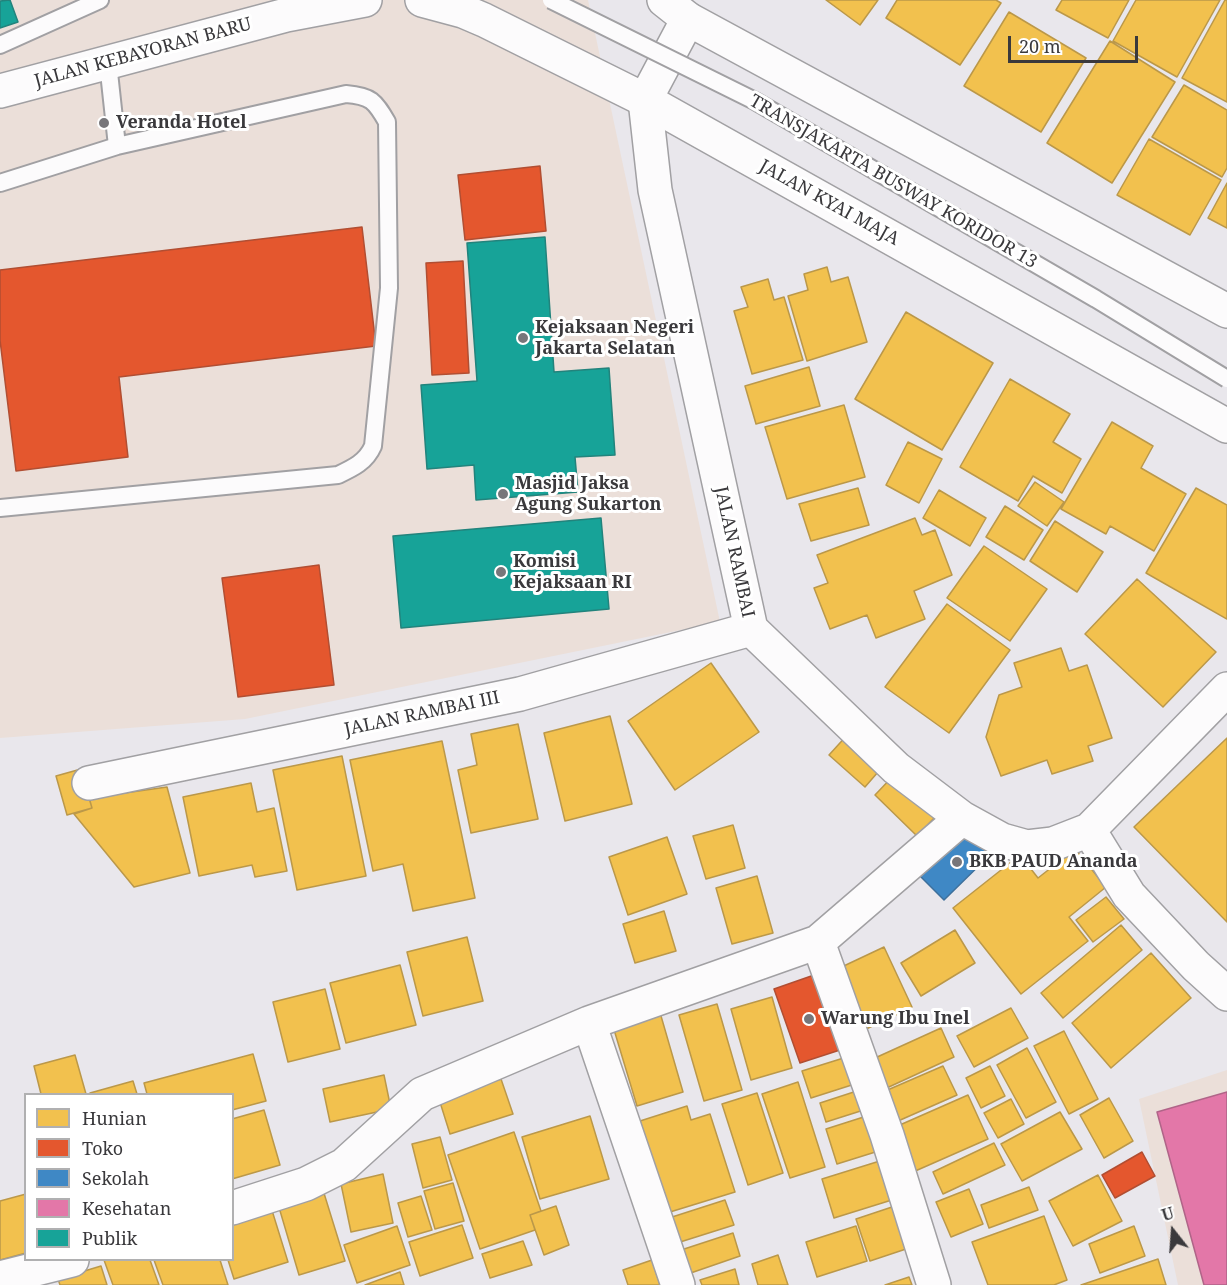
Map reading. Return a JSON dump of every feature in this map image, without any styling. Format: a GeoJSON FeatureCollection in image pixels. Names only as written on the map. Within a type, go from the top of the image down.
{"type":"FeatureCollection","features":[{"type":"Feature","properties":{"kind":"street"},"geometry":{"type":"LineString","coordinates":[[286,15],[322,0]]}},
{"type":"Feature","properties":{"kind":"street"},"geometry":{"type":"LineString","coordinates":[[286,15],[365,0]]}},
{"type":"Feature","properties":{"kind":"street","name":"JALAN KYAI MAJA"},"geometry":{"type":"LineString","coordinates":[[422,0],[463,11],[484,20],[645,100],[1227,426]]}},
{"type":"Feature","properties":{"kind":"street"},"geometry":{"type":"LineString","coordinates":[[645,100],[676,9],[1227,311]]}},
{"type":"Feature","properties":{"kind":"street","name":"JALAN KEBAYORAN BARU"},"geometry":{"type":"LineString","coordinates":[[0,91],[286,15]]}},
{"type":"Feature","properties":{"kind":"street","name":"JALAN RAMBAI"},"geometry":{"type":"LineString","coordinates":[[645,100],[655,190],[751,629],[896,768],[962,819],[1002,840],[1027,847],[1053,844],[1089,830],[1227,689]]}},
{"type":"Feature","properties":{"kind":"street","name":"JALAN RAMBAI III"},"geometry":{"type":"LineString","coordinates":[[89,783],[520,694],[751,629]]}},
{"type":"Feature","properties":{"kind":"street"},"geometry":{"type":"LineString","coordinates":[[234,1207],[306,1184],[344,1165],[422,1094],[589,1023],[818,942],[962,819]]}},
{"type":"Feature","properties":{"kind":"street"},"geometry":{"type":"LineString","coordinates":[[1089,830],[1129,895],[1196,966],[1227,994]]}},
{"type":"Feature","properties":{"kind":"street"},"geometry":{"type":"LineString","coordinates":[[818,942],[887,1135],[934,1285]]}},
{"type":"Feature","properties":{"kind":"street"},"geometry":{"type":"LineString","coordinates":[[589,1023],[678,1285]]}},
{"type":"Feature","properties":{"kind":"street"},"geometry":{"type":"LineString","coordinates":[[0,1278],[68,1261]]}},
{"type":"Feature","properties":{"kind":"lane"},"geometry":{"type":"LineString","coordinates":[[0,45],[100,0]]}},
{"type":"Feature","properties":{"kind":"lane","name":"TRANSJAKARTA BUSWAY KORIDOR 13"},"geometry":{"type":"LineString","coordinates":[[551,0],[755,101],[1096,298],[1227,379]]}},
{"type":"Feature","properties":{"kind":"lane"},"geometry":{"type":"LineString","coordinates":[[108,63],[117,146]]}},
{"type":"Feature","properties":{"kind":"lane"},"geometry":{"type":"LineString","coordinates":[[0,183],[117,146],[346,94],[361,95],[376,103],[387,122],[389,288],[373,446],[369,455],[356,467],[338,475],[0,508]]}},
{"type":"Feature","properties":{"kind":"shaded area"},"geometry":{"type":"Polygon","coordinates":[[[0,0],[588,0],[720,622],[245,719],[0,738],[0,0]]]}},
{"type":"Feature","properties":{"kind":"shaded area"},"geometry":{"type":"Polygon","coordinates":[[[1227,1070],[1227,1285],[1178,1285],[1139,1099],[1227,1070]]]}},
{"type":"Feature","properties":{"kind":"building: Hunian"},"geometry":{"type":"Polygon","coordinates":[[[826,0],[878,0],[860,25],[826,0]]]}},
{"type":"Feature","properties":{"kind":"building: Hunian"},"geometry":{"type":"Polygon","coordinates":[[[897,0],[996,0],[1001,3],[960,65],[886,18],[897,0]]]}},
{"type":"Feature","properties":{"kind":"building: Hunian"},"geometry":{"type":"Polygon","coordinates":[[[1062,0],[1129,0],[1108,38],[1056,10],[1062,0]]]}},
{"type":"Feature","properties":{"kind":"building: Hunian"},"geometry":{"type":"Polygon","coordinates":[[[1136,0],[1220,0],[1177,77],[1113,41],[1136,0]]]}},
{"type":"Feature","properties":{"kind":"building: Hunian"},"geometry":{"type":"Polygon","coordinates":[[[1227,0],[1227,102],[1182,78],[1227,0]]]}},
{"type":"Feature","properties":{"kind":"building: Hunian"},"geometry":{"type":"Polygon","coordinates":[[[1009,12],[1086,58],[1041,132],[964,86],[1009,12]]]}},
{"type":"Feature","properties":{"kind":"building: Hunian"},"geometry":{"type":"Polygon","coordinates":[[[1110,41],[1175,82],[1112,183],[1047,143],[1110,41]]]}},
{"type":"Feature","properties":{"kind":"building: Hunian"},"geometry":{"type":"Polygon","coordinates":[[[1184,85],[1227,110],[1227,168],[1222,177],[1152,137],[1184,85]]]}},
{"type":"Feature","properties":{"kind":"building: Hunian"},"geometry":{"type":"Polygon","coordinates":[[[1149,139],[1221,180],[1190,235],[1117,195],[1149,139]]]}},
{"type":"Feature","properties":{"kind":"building: Hunian"},"geometry":{"type":"Polygon","coordinates":[[[1227,183],[1227,228],[1208,218],[1227,183]]]}},
{"type":"Feature","properties":{"kind":"building: Hunian"},"geometry":{"type":"Polygon","coordinates":[[[827,267],[831,282],[848,277],[867,342],[807,361],[788,296],[808,290],[804,274],[827,267]]]}},
{"type":"Feature","properties":{"kind":"building: Hunian"},"geometry":{"type":"Polygon","coordinates":[[[768,279],[774,300],[784,297],[803,360],[752,374],[734,311],[748,307],[741,287],[768,279]]]}},
{"type":"Feature","properties":{"kind":"building: Hunian"},"geometry":{"type":"Polygon","coordinates":[[[906,312],[993,363],[942,450],[855,399],[906,312]]]}},
{"type":"Feature","properties":{"kind":"building: Hunian"},"geometry":{"type":"Polygon","coordinates":[[[809,367],[820,406],[756,424],[745,386],[809,367]]]}},
{"type":"Feature","properties":{"kind":"building: Hunian"},"geometry":{"type":"Polygon","coordinates":[[[1010,379],[1070,414],[1053,442],[1081,459],[1062,493],[1033,476],[1018,501],[960,467],[1010,379]]]}},
{"type":"Feature","properties":{"kind":"building: Hunian"},"geometry":{"type":"Polygon","coordinates":[[[844,405],[865,477],[787,499],[765,427],[844,405]]]}},
{"type":"Feature","properties":{"kind":"building: Hunian"},"geometry":{"type":"Polygon","coordinates":[[[1112,422],[1153,446],[1141,468],[1186,494],[1154,551],[1110,526],[1106,534],[1061,509],[1112,422]]]}},
{"type":"Feature","properties":{"kind":"building: Hunian"},"geometry":{"type":"Polygon","coordinates":[[[908,442],[942,459],[919,503],[886,485],[908,442]]]}},
{"type":"Feature","properties":{"kind":"building: Hunian"},"geometry":{"type":"Polygon","coordinates":[[[1035,482],[1064,502],[1047,526],[1018,506],[1035,482]]]}},
{"type":"Feature","properties":{"kind":"building: Hunian"},"geometry":{"type":"Polygon","coordinates":[[[858,488],[869,525],[811,541],[799,504],[858,488]]]}},
{"type":"Feature","properties":{"kind":"building: Hunian"},"geometry":{"type":"Polygon","coordinates":[[[1196,488],[1227,505],[1227,619],[1146,573],[1196,488]]]}},
{"type":"Feature","properties":{"kind":"building: Hunian"},"geometry":{"type":"Polygon","coordinates":[[[939,490],[986,518],[970,546],[923,518],[939,490]]]}},
{"type":"Feature","properties":{"kind":"building: Hunian"},"geometry":{"type":"Polygon","coordinates":[[[1005,506],[1043,530],[1024,560],[986,537],[1005,506]]]}},
{"type":"Feature","properties":{"kind":"building: Hunian"},"geometry":{"type":"Polygon","coordinates":[[[915,518],[922,535],[935,530],[952,575],[914,591],[925,619],[876,638],[867,615],[830,629],[814,588],[828,583],[817,555],[915,518]]]}},
{"type":"Feature","properties":{"kind":"building: Hunian"},"geometry":{"type":"Polygon","coordinates":[[[1055,521],[1103,552],[1077,592],[1030,561],[1055,521]]]}},
{"type":"Feature","properties":{"kind":"building: Hunian"},"geometry":{"type":"Polygon","coordinates":[[[984,546],[1047,589],[1010,641],[947,598],[984,546]]]}},
{"type":"Feature","properties":{"kind":"building: Hunian"},"geometry":{"type":"Polygon","coordinates":[[[1137,579],[1216,652],[1163,707],[1085,634],[1137,579]]]}},
{"type":"Feature","properties":{"kind":"building: Hunian"},"geometry":{"type":"Polygon","coordinates":[[[947,604],[1010,650],[949,733],[885,687],[947,604]]]}},
{"type":"Feature","properties":{"kind":"building: Hunian"},"geometry":{"type":"Polygon","coordinates":[[[1061,648],[1069,671],[1087,665],[1112,738],[1088,746],[1093,761],[1052,774],[1047,760],[1001,776],[986,737],[999,695],[1022,687],[1014,663],[1061,648]]]}},
{"type":"Feature","properties":{"kind":"building: Hunian"},"geometry":{"type":"Polygon","coordinates":[[[711,663],[759,732],[675,790],[628,721],[711,663]]]}},
{"type":"Feature","properties":{"kind":"building: Hunian"},"geometry":{"type":"Polygon","coordinates":[[[610,716],[632,804],[565,821],[544,733],[610,716]]]}},
{"type":"Feature","properties":{"kind":"building: Hunian"},"geometry":{"type":"Polygon","coordinates":[[[518,724],[538,819],[471,833],[458,770],[477,765],[471,734],[518,724]]]}},
{"type":"Feature","properties":{"kind":"building: Hunian"},"geometry":{"type":"Polygon","coordinates":[[[849,733],[885,764],[865,787],[829,755],[849,733]]]}},
{"type":"Feature","properties":{"kind":"building: Hunian"},"geometry":{"type":"Polygon","coordinates":[[[1227,738],[1227,922],[1134,827],[1227,738]]]}},
{"type":"Feature","properties":{"kind":"building: Hunian"},"geometry":{"type":"Polygon","coordinates":[[[442,741],[475,898],[413,911],[403,864],[373,871],[350,760],[442,741]]]}},
{"type":"Feature","properties":{"kind":"building: Hunian"},"geometry":{"type":"Polygon","coordinates":[[[342,756],[366,876],[297,890],[273,770],[342,756]]]}},
{"type":"Feature","properties":{"kind":"building: Hunian"},"geometry":{"type":"Polygon","coordinates":[[[81,769],[92,808],[67,815],[56,776],[81,769]]]}},
{"type":"Feature","properties":{"kind":"building: Hunian"},"geometry":{"type":"Polygon","coordinates":[[[893,776],[936,816],[917,836],[875,795],[893,776]]]}},
{"type":"Feature","properties":{"kind":"building: Hunian"},"geometry":{"type":"Polygon","coordinates":[[[251,783],[257,812],[274,808],[287,871],[255,877],[252,865],[199,876],[183,797],[251,783]]]}},
{"type":"Feature","properties":{"kind":"building: Hunian"},"geometry":{"type":"Polygon","coordinates":[[[167,787],[190,873],[134,887],[74,814],[92,808],[89,798],[167,787]]]}},
{"type":"Feature","properties":{"kind":"building: Hunian"},"geometry":{"type":"Polygon","coordinates":[[[733,825],[745,868],[706,879],[693,836],[733,825]]]}},
{"type":"Feature","properties":{"kind":"building: Hunian"},"geometry":{"type":"Polygon","coordinates":[[[667,837],[687,894],[628,915],[609,857],[667,837]]]}},
{"type":"Feature","properties":{"kind":"building: Hunian"},"geometry":{"type":"Polygon","coordinates":[[[1075,849],[1106,887],[1069,917],[1088,941],[1021,994],[953,908],[1020,855],[1038,878],[1075,849]]]}},
{"type":"Feature","properties":{"kind":"building: Hunian"},"geometry":{"type":"Polygon","coordinates":[[[757,876],[773,933],[732,944],[716,888],[757,876]]]}},
{"type":"Feature","properties":{"kind":"building: Hunian"},"geometry":{"type":"Polygon","coordinates":[[[1106,897],[1124,919],[1093,942],[1076,920],[1106,897]]]}},
{"type":"Feature","properties":{"kind":"building: Hunian"},"geometry":{"type":"Polygon","coordinates":[[[664,911],[676,951],[635,963],[623,924],[664,911]]]}},
{"type":"Feature","properties":{"kind":"building: Hunian"},"geometry":{"type":"Polygon","coordinates":[[[1121,925],[1142,950],[1063,1018],[1041,993],[1121,925]]]}},
{"type":"Feature","properties":{"kind":"building: Hunian"},"geometry":{"type":"Polygon","coordinates":[[[955,930],[975,963],[921,996],[901,963],[955,930]]]}},
{"type":"Feature","properties":{"kind":"building: Hunian"},"geometry":{"type":"Polygon","coordinates":[[[467,937],[483,1001],[423,1016],[407,952],[467,937]]]}},
{"type":"Feature","properties":{"kind":"building: Hunian"},"geometry":{"type":"Polygon","coordinates":[[[884,947],[912,1007],[860,1032],[831,972],[884,947]]]}},
{"type":"Feature","properties":{"kind":"building: Hunian"},"geometry":{"type":"Polygon","coordinates":[[[1151,953],[1191,998],[1111,1068],[1072,1023],[1151,953]]]}},
{"type":"Feature","properties":{"kind":"building: Hunian"},"geometry":{"type":"Polygon","coordinates":[[[400,965],[416,1025],[346,1043],[330,983],[400,965]]]}},
{"type":"Feature","properties":{"kind":"building: Hunian"},"geometry":{"type":"Polygon","coordinates":[[[325,989],[340,1049],[288,1062],[273,1002],[325,989]]]}},
{"type":"Feature","properties":{"kind":"building: Hunian"},"geometry":{"type":"Polygon","coordinates":[[[772,997],[792,1068],[751,1080],[731,1009],[772,997]]]}},
{"type":"Feature","properties":{"kind":"building: Hunian"},"geometry":{"type":"Polygon","coordinates":[[[717,1004],[742,1090],[704,1101],[679,1015],[717,1004]]]}},
{"type":"Feature","properties":{"kind":"building: Hunian"},"geometry":{"type":"Polygon","coordinates":[[[1011,1008],[1028,1038],[974,1067],[957,1036],[1011,1008]]]}},
{"type":"Feature","properties":{"kind":"building: Hunian"},"geometry":{"type":"Polygon","coordinates":[[[659,1009],[683,1092],[637,1106],[612,1023],[659,1009]]]}},
{"type":"Feature","properties":{"kind":"building: Hunian"},"geometry":{"type":"Polygon","coordinates":[[[941,1028],[954,1057],[878,1092],[864,1063],[941,1028]]]}},
{"type":"Feature","properties":{"kind":"building: Hunian"},"geometry":{"type":"Polygon","coordinates":[[[1064,1031],[1098,1099],[1069,1114],[1034,1046],[1064,1031]]]}},
{"type":"Feature","properties":{"kind":"building: Hunian"},"geometry":{"type":"Polygon","coordinates":[[[1027,1048],[1056,1102],[1026,1118],[997,1065],[1027,1048]]]}},
{"type":"Feature","properties":{"kind":"building: Hunian"},"geometry":{"type":"Polygon","coordinates":[[[253,1054],[266,1101],[234,1109],[234,1093],[147,1093],[144,1083],[253,1054]]]}},
{"type":"Feature","properties":{"kind":"building: Hunian"},"geometry":{"type":"Polygon","coordinates":[[[75,1055],[86,1093],[41,1093],[34,1066],[75,1055]]]}},
{"type":"Feature","properties":{"kind":"building: Hunian"},"geometry":{"type":"Polygon","coordinates":[[[850,1056],[858,1083],[811,1098],[802,1071],[850,1056]]]}},
{"type":"Feature","properties":{"kind":"building: Hunian"},"geometry":{"type":"Polygon","coordinates":[[[943,1066],[957,1095],[889,1125],[876,1095],[943,1066]]]}},
{"type":"Feature","properties":{"kind":"building: Hunian"},"geometry":{"type":"Polygon","coordinates":[[[990,1066],[1005,1096],[981,1108],[966,1078],[990,1066]]]}},
{"type":"Feature","properties":{"kind":"building: Hunian"},"geometry":{"type":"Polygon","coordinates":[[[384,1075],[391,1109],[330,1122],[323,1089],[384,1075]]]}},
{"type":"Feature","properties":{"kind":"building: Hunian"},"geometry":{"type":"Polygon","coordinates":[[[501,1079],[513,1114],[450,1134],[439,1099],[501,1079]]]}},
{"type":"Feature","properties":{"kind":"building: Hunian"},"geometry":{"type":"Polygon","coordinates":[[[133,1081],[137,1093],[90,1093],[133,1081]]]}},
{"type":"Feature","properties":{"kind":"building: Hunian"},"geometry":{"type":"Polygon","coordinates":[[[798,1082],[825,1167],[790,1178],[762,1094],[798,1082]]]}},
{"type":"Feature","properties":{"kind":"building: Hunian"},"geometry":{"type":"Polygon","coordinates":[[[863,1089],[870,1108],[826,1122],[820,1103],[863,1089]]]}},
{"type":"Feature","properties":{"kind":"building: Hunian"},"geometry":{"type":"Polygon","coordinates":[[[757,1093],[783,1173],[748,1185],[722,1104],[757,1093]]]}},
{"type":"Feature","properties":{"kind":"building: Hunian"},"geometry":{"type":"Polygon","coordinates":[[[968,1095],[988,1139],[913,1172],[893,1128],[968,1095]]]}},
{"type":"Feature","properties":{"kind":"building: Hunian"},"geometry":{"type":"Polygon","coordinates":[[[1109,1098],[1133,1141],[1104,1158],[1080,1115],[1109,1098]]]}},
{"type":"Feature","properties":{"kind":"building: Hunian"},"geometry":{"type":"Polygon","coordinates":[[[1011,1099],[1024,1124],[998,1138],[984,1113],[1011,1099]]]}},
{"type":"Feature","properties":{"kind":"building: Hunian"},"geometry":{"type":"Polygon","coordinates":[[[687,1106],[691,1120],[710,1114],[735,1192],[670,1212],[640,1121],[687,1106]]]}},
{"type":"Feature","properties":{"kind":"building: Hunian"},"geometry":{"type":"Polygon","coordinates":[[[264,1110],[280,1165],[234,1178],[234,1118],[264,1110]]]}},
{"type":"Feature","properties":{"kind":"building: Hunian"},"geometry":{"type":"Polygon","coordinates":[[[1060,1112],[1082,1149],[1022,1181],[1001,1144],[1060,1112]]]}},
{"type":"Feature","properties":{"kind":"building: Hunian"},"geometry":{"type":"Polygon","coordinates":[[[873,1114],[885,1149],[837,1164],[826,1129],[873,1114]]]}},
{"type":"Feature","properties":{"kind":"building: Hunian"},"geometry":{"type":"Polygon","coordinates":[[[590,1116],[609,1179],[540,1199],[522,1137],[590,1116]]]}},
{"type":"Feature","properties":{"kind":"building: Hunian"},"geometry":{"type":"Polygon","coordinates":[[[514,1132],[541,1211],[530,1215],[535,1230],[480,1249],[448,1155],[514,1132]]]}},
{"type":"Feature","properties":{"kind":"building: Hunian"},"geometry":{"type":"Polygon","coordinates":[[[440,1137],[452,1180],[423,1188],[412,1144],[440,1137]]]}},
{"type":"Feature","properties":{"kind":"building: Hunian"},"geometry":{"type":"Polygon","coordinates":[[[994,1143],[1005,1165],[943,1194],[933,1172],[994,1143]]]}},
{"type":"Feature","properties":{"kind":"building: Hunian"},"geometry":{"type":"Polygon","coordinates":[[[883,1160],[895,1199],[834,1218],[822,1179],[883,1160]]]}},
{"type":"Feature","properties":{"kind":"building: Hunian"},"geometry":{"type":"Polygon","coordinates":[[[383,1174],[393,1223],[351,1232],[341,1184],[383,1174]]]}},
{"type":"Feature","properties":{"kind":"building: Hunian"},"geometry":{"type":"Polygon","coordinates":[[[1098,1175],[1122,1221],[1073,1246],[1049,1201],[1098,1175]]]}},
{"type":"Feature","properties":{"kind":"building: Hunian"},"geometry":{"type":"Polygon","coordinates":[[[453,1183],[464,1221],[435,1229],[424,1191],[453,1183]]]}},
{"type":"Feature","properties":{"kind":"building: Hunian"},"geometry":{"type":"Polygon","coordinates":[[[1029,1187],[1038,1210],[989,1228],[981,1205],[1029,1187]]]}},
{"type":"Feature","properties":{"kind":"building: Hunian"},"geometry":{"type":"Polygon","coordinates":[[[969,1189],[983,1224],[951,1237],[936,1202],[969,1189]]]}},
{"type":"Feature","properties":{"kind":"building: Hunian"},"geometry":{"type":"Polygon","coordinates":[[[323,1190],[345,1261],[299,1275],[278,1204],[323,1190]]]}},
{"type":"Feature","properties":{"kind":"building: Hunian"},"geometry":{"type":"Polygon","coordinates":[[[24,1195],[24,1254],[0,1260],[0,1201],[24,1195]]]}},
{"type":"Feature","properties":{"kind":"building: Hunian"},"geometry":{"type":"Polygon","coordinates":[[[421,1196],[432,1230],[408,1237],[398,1203],[421,1196]]]}},
{"type":"Feature","properties":{"kind":"building: Hunian"},"geometry":{"type":"Polygon","coordinates":[[[725,1200],[734,1225],[677,1243],[669,1218],[725,1200]]]}},
{"type":"Feature","properties":{"kind":"building: Hunian"},"geometry":{"type":"Polygon","coordinates":[[[270,1204],[288,1262],[234,1279],[228,1261],[234,1261],[234,1215],[270,1204]]]}},
{"type":"Feature","properties":{"kind":"building: Hunian"},"geometry":{"type":"Polygon","coordinates":[[[556,1206],[569,1245],[544,1255],[530,1215],[556,1206]]]}},
{"type":"Feature","properties":{"kind":"building: Hunian"},"geometry":{"type":"Polygon","coordinates":[[[895,1206],[909,1248],[870,1261],[856,1219],[895,1206]]]}},
{"type":"Feature","properties":{"kind":"building: Hunian"},"geometry":{"type":"Polygon","coordinates":[[[1044,1216],[1067,1280],[1054,1285],[988,1285],[972,1242],[1044,1216]]]}},
{"type":"Feature","properties":{"kind":"building: Hunian"},"geometry":{"type":"Polygon","coordinates":[[[462,1225],[473,1258],[420,1276],[409,1242],[462,1225]]]}},
{"type":"Feature","properties":{"kind":"building: Hunian"},"geometry":{"type":"Polygon","coordinates":[[[397,1226],[410,1265],[357,1283],[344,1245],[397,1226]]]}},
{"type":"Feature","properties":{"kind":"building: Hunian"},"geometry":{"type":"Polygon","coordinates":[[[856,1226],[867,1261],[817,1277],[806,1242],[856,1226]]]}},
{"type":"Feature","properties":{"kind":"building: Hunian"},"geometry":{"type":"Polygon","coordinates":[[[1134,1226],[1145,1256],[1100,1273],[1089,1244],[1134,1226]]]}},
{"type":"Feature","properties":{"kind":"building: Hunian"},"geometry":{"type":"Polygon","coordinates":[[[733,1233],[740,1256],[682,1276],[675,1252],[733,1233]]]}},
{"type":"Feature","properties":{"kind":"building: Hunian"},"geometry":{"type":"Polygon","coordinates":[[[523,1241],[532,1265],[490,1278],[482,1254],[523,1241]]]}},
{"type":"Feature","properties":{"kind":"building: Hunian"},"geometry":{"type":"Polygon","coordinates":[[[778,1255],[788,1285],[758,1285],[752,1264],[778,1255]]]}},
{"type":"Feature","properties":{"kind":"building: Hunian"},"geometry":{"type":"Polygon","coordinates":[[[1158,1259],[1166,1285],[1081,1285],[1158,1259]]]}},
{"type":"Feature","properties":{"kind":"building: Hunian"},"geometry":{"type":"Polygon","coordinates":[[[652,1260],[660,1285],[628,1285],[623,1270],[652,1260]]]}},
{"type":"Feature","properties":{"kind":"building: Hunian"},"geometry":{"type":"Polygon","coordinates":[[[104,1261],[150,1261],[159,1285],[113,1285],[104,1261]]]}},
{"type":"Feature","properties":{"kind":"building: Hunian"},"geometry":{"type":"Polygon","coordinates":[[[154,1261],[220,1261],[228,1285],[163,1285],[154,1261]]]}},
{"type":"Feature","properties":{"kind":"building: Hunian"},"geometry":{"type":"Polygon","coordinates":[[[101,1266],[107,1285],[60,1285],[58,1279],[101,1266]]]}},
{"type":"Feature","properties":{"kind":"building: Hunian"},"geometry":{"type":"Polygon","coordinates":[[[735,1269],[739,1285],[702,1285],[700,1280],[735,1269]]]}},
{"type":"Feature","properties":{"kind":"building: Hunian"},"geometry":{"type":"Polygon","coordinates":[[[400,1272],[404,1285],[365,1285],[400,1272]]]}},
{"type":"Feature","properties":{"kind":"building: Hunian"},"geometry":{"type":"Polygon","coordinates":[[[909,1277],[912,1285],[885,1285],[909,1277]]]}},
{"type":"Feature","properties":{"kind":"building: Toko"},"geometry":{"type":"Polygon","coordinates":[[[540,166],[546,231],[465,240],[458,175],[540,166]]]}},
{"type":"Feature","properties":{"kind":"building: Toko"},"geometry":{"type":"Polygon","coordinates":[[[362,227],[376,346],[119,377],[128,457],[16,471],[0,340],[0,270],[362,227]]]}},
{"type":"Feature","properties":{"kind":"building: Toko"},"geometry":{"type":"Polygon","coordinates":[[[463,261],[469,373],[432,375],[426,263],[463,261]]]}},
{"type":"Feature","properties":{"kind":"building: Toko"},"geometry":{"type":"Polygon","coordinates":[[[319,565],[334,685],[238,697],[222,578],[319,565]]]}},
{"type":"Feature","properties":{"kind":"building: Toko","name":"Warung Ibu Inel"},"geometry":{"type":"Polygon","coordinates":[[[817,974],[843,1049],[800,1063],[774,989],[817,974]]]}},
{"type":"Feature","properties":{"kind":"building: Toko"},"geometry":{"type":"Polygon","coordinates":[[[1142,1152],[1155,1176],[1115,1198],[1102,1175],[1142,1152]]]}},
{"type":"Feature","properties":{"kind":"building: Sekolah","name":"BKB PAUD Ananda"},"geometry":{"type":"Polygon","coordinates":[[[970,825],[995,850],[944,900],[919,875],[970,825]]]}},
{"type":"Feature","properties":{"kind":"building: Kesehatan"},"geometry":{"type":"Polygon","coordinates":[[[1227,1092],[1227,1285],[1204,1285],[1157,1112],[1227,1092]]]}},
{"type":"Feature","properties":{"kind":"building: Publik"},"geometry":{"type":"Polygon","coordinates":[[[10,0],[18,22],[0,28],[0,1],[10,0]]]}},
{"type":"Feature","properties":{"kind":"building: Publik"},"geometry":{"type":"Polygon","coordinates":[[[545,237],[554,372],[609,368],[615,455],[575,457],[578,492],[476,500],[474,465],[427,469],[421,385],[477,381],[467,243],[545,237]]]}},
{"type":"Feature","properties":{"kind":"building: Publik","name":"Komisi Kejaksaan RI"},"geometry":{"type":"Polygon","coordinates":[[[601,518],[609,609],[401,628],[393,536],[601,518]]]}},
{"type":"Feature","properties":{"kind":"place","name":"Veranda Hotel"},"geometry":{"type":"Point","coordinates":[104,123]}},
{"type":"Feature","properties":{"kind":"place","name":"Kejaksaan Negeri Jakarta Selatan"},"geometry":{"type":"Point","coordinates":[523,338]}},
{"type":"Feature","properties":{"kind":"place","name":"Masjid Jaksa Agung Sukarton"},"geometry":{"type":"Point","coordinates":[503,494]}},
{"type":"Feature","properties":{"kind":"place","name":"Komisi Kejaksaan RI"},"geometry":{"type":"Point","coordinates":[501,572]}},
{"type":"Feature","properties":{"kind":"place","name":"BKB PAUD Ananda"},"geometry":{"type":"Point","coordinates":[957,862]}},
{"type":"Feature","properties":{"kind":"place","name":"Warung Ibu Inel"},"geometry":{"type":"Point","coordinates":[809,1019]}}]}
